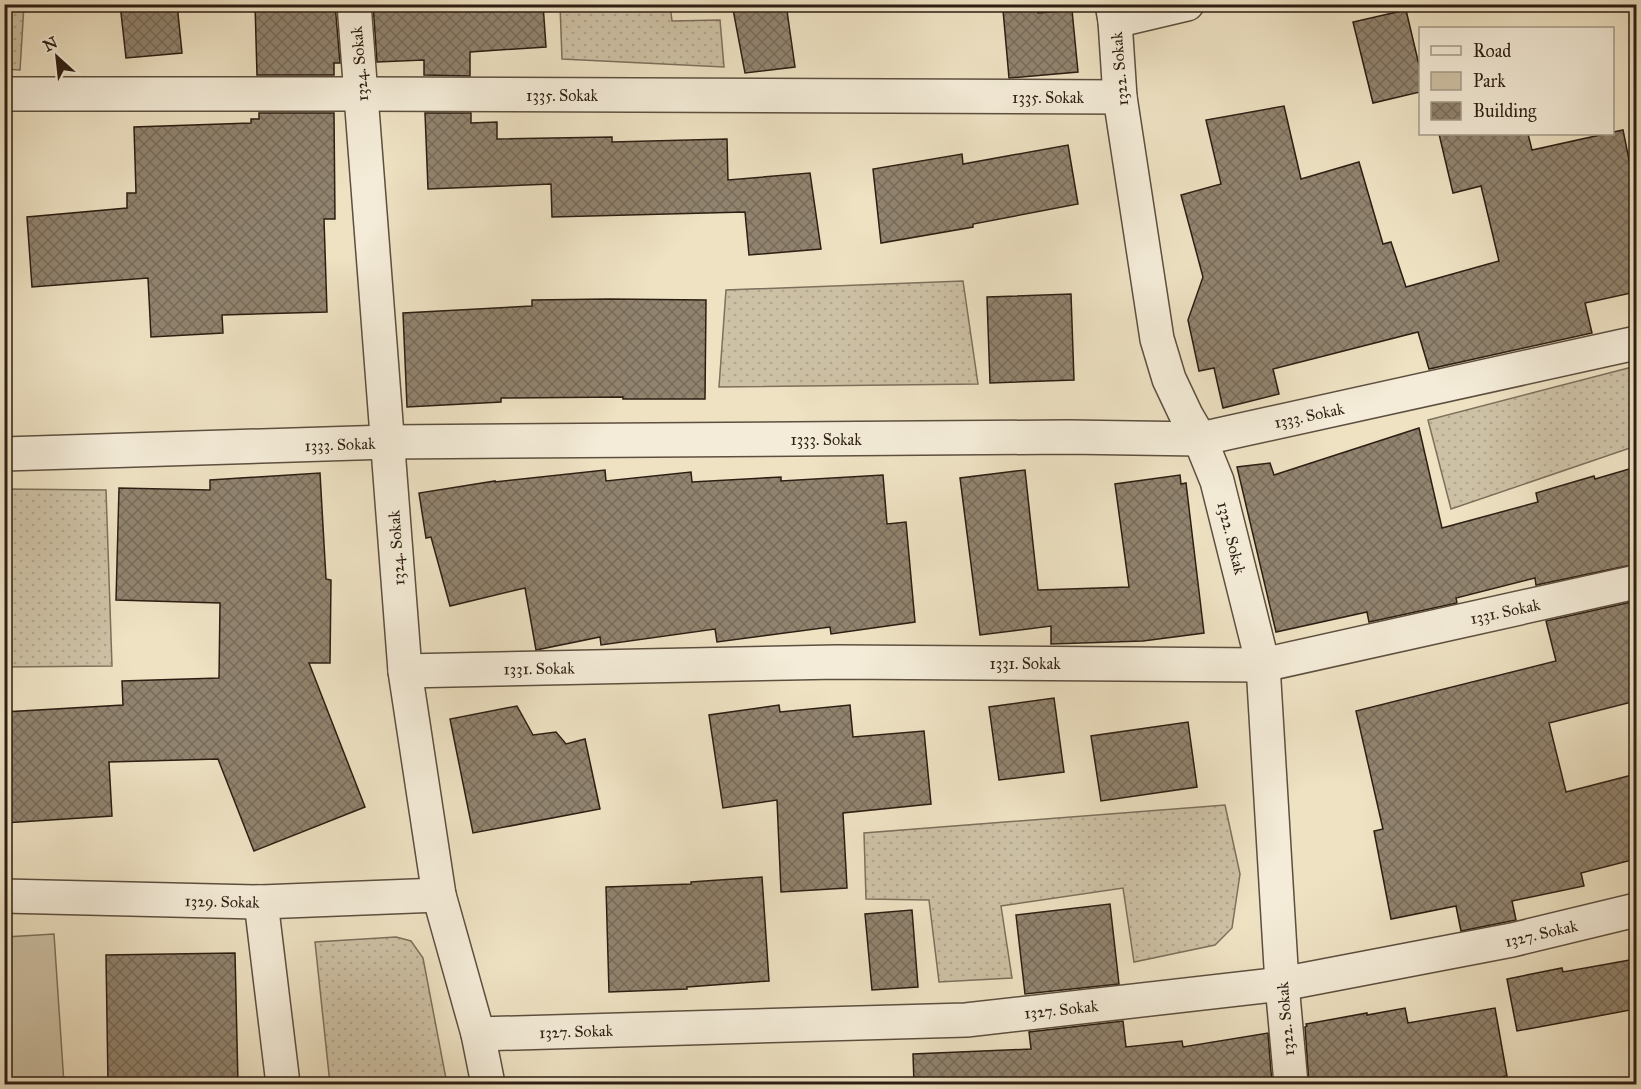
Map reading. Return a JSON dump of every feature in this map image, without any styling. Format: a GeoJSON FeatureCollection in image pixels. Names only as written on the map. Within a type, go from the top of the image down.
{"type":"FeatureCollection","features":[{"type":"Feature","properties":{"kind":"street","name":"1324. Sokak"},"geometry":{"type":"LineString","coordinates":[[354,4],[405,671],[439,895],[478,1034],[488,1084]]}},
{"type":"Feature","properties":{"kind":"street"},"geometry":{"type":"LineString","coordinates":[[1113,13],[1188,4]]}},
{"type":"Feature","properties":{"kind":"street","name":"1322. Sokak"},"geometry":{"type":"LineString","coordinates":[[1113,13],[1120,97],[1157,339],[1169,379],[1200,439],[1218,481],[1263,664],[1282,984],[1291,1084]]}},
{"type":"Feature","properties":{"kind":"street","name":"1335. Sokak"},"geometry":{"type":"LineString","coordinates":[[4,94],[1120,97]]}},
{"type":"Feature","properties":{"kind":"street","name":"1333. Sokak"},"geometry":{"type":"LineString","coordinates":[[4,454],[388,442],[1056,437],[1200,439],[1636,343]]}},
{"type":"Feature","properties":{"kind":"street","name":"1331. Sokak"},"geometry":{"type":"LineString","coordinates":[[405,671],[837,662],[1263,664],[1636,582]]}},
{"type":"Feature","properties":{"kind":"street","name":"1329. Sokak"},"geometry":{"type":"LineString","coordinates":[[4,896],[261,902],[439,895]]}},
{"type":"Feature","properties":{"kind":"street"},"geometry":{"type":"LineString","coordinates":[[261,902],[283,1084]]}},
{"type":"Feature","properties":{"kind":"street","name":"1327. Sokak"},"geometry":{"type":"LineString","coordinates":[[478,1034],[966,1020],[1282,984],[1512,940],[1636,910]]}},
{"type":"Feature","properties":{"kind":"green space"},"geometry":{"type":"Polygon","coordinates":[[[5,4],[24,5],[20,70],[5,69],[5,4]]]}},
{"type":"Feature","properties":{"kind":"green space"},"geometry":{"type":"Polygon","coordinates":[[[560,5],[670,5],[672,21],[720,20],[724,67],[562,59],[560,5]]]}},
{"type":"Feature","properties":{"kind":"green space"},"geometry":{"type":"Polygon","coordinates":[[[963,281],[978,384],[719,387],[726,290],[963,281]]]}},
{"type":"Feature","properties":{"kind":"green space"},"geometry":{"type":"Polygon","coordinates":[[[1636,366],[1636,446],[1451,509],[1428,420],[1636,366]]]}},
{"type":"Feature","properties":{"kind":"green space"},"geometry":{"type":"Polygon","coordinates":[[[5,489],[106,490],[112,666],[5,667],[5,489]]]}},
{"type":"Feature","properties":{"kind":"green space"},"geometry":{"type":"Polygon","coordinates":[[[1225,805],[1240,874],[1232,928],[1215,945],[1134,962],[1123,888],[1001,906],[1012,978],[939,982],[929,900],[866,899],[864,833],[1225,805]]]}},
{"type":"Feature","properties":{"kind":"green space"},"geometry":{"type":"Polygon","coordinates":[[[54,934],[64,1084],[5,1084],[5,937],[54,934]]]}},
{"type":"Feature","properties":{"kind":"green space"},"geometry":{"type":"Polygon","coordinates":[[[396,937],[411,941],[423,958],[447,1084],[330,1084],[315,942],[396,937]]]}},
{"type":"Feature","properties":{"kind":"building"},"geometry":{"type":"Polygon","coordinates":[[[120,4],[177,4],[182,53],[126,58],[120,4]]]}},
{"type":"Feature","properties":{"kind":"building"},"geometry":{"type":"Polygon","coordinates":[[[255,4],[335,4],[340,63],[334,63],[334,75],[257,75],[255,4]]]}},
{"type":"Feature","properties":{"kind":"building"},"geometry":{"type":"Polygon","coordinates":[[[373,4],[543,4],[546,47],[470,52],[470,76],[424,75],[424,60],[377,62],[373,4]]]}},
{"type":"Feature","properties":{"kind":"building"},"geometry":{"type":"Polygon","coordinates":[[[732,4],[786,4],[795,67],[745,73],[732,4]]]}},
{"type":"Feature","properties":{"kind":"building"},"geometry":{"type":"Polygon","coordinates":[[[1037,7],[1038,13],[1072,10],[1078,72],[1009,78],[1003,10],[1037,7]]]}},
{"type":"Feature","properties":{"kind":"building"},"geometry":{"type":"Polygon","coordinates":[[[1406,10],[1419,65],[1419,92],[1373,103],[1353,22],[1406,10]]]}},
{"type":"Feature","properties":{"kind":"building"},"geometry":{"type":"Polygon","coordinates":[[[1284,106],[1301,179],[1359,162],[1383,244],[1391,242],[1406,287],[1499,261],[1481,186],[1453,193],[1439,135],[1528,135],[1532,150],[1600,135],[1614,135],[1614,132],[1623,130],[1636,194],[1636,292],[1585,303],[1592,333],[1429,369],[1418,332],[1273,369],[1279,394],[1223,408],[1214,368],[1199,371],[1188,320],[1203,277],[1181,195],[1221,184],[1206,120],[1284,106]]]}},
{"type":"Feature","properties":{"kind":"building"},"geometry":{"type":"Polygon","coordinates":[[[259,113],[334,113],[335,219],[324,219],[327,312],[222,315],[223,333],[151,337],[148,278],[32,287],[27,217],[127,208],[127,193],[136,193],[134,127],[251,123],[251,119],[259,119],[259,113]]]}},
{"type":"Feature","properties":{"kind":"building"},"geometry":{"type":"Polygon","coordinates":[[[425,113],[471,113],[471,123],[497,122],[497,139],[612,137],[612,142],[727,139],[728,180],[810,173],[821,249],[749,255],[745,212],[552,217],[551,184],[428,189],[425,113]]]}},
{"type":"Feature","properties":{"kind":"building"},"geometry":{"type":"Polygon","coordinates":[[[1068,145],[1078,204],[973,224],[973,227],[881,243],[873,169],[962,154],[963,164],[1068,145]]]}},
{"type":"Feature","properties":{"kind":"building"},"geometry":{"type":"Polygon","coordinates":[[[1071,294],[1074,380],[990,383],[987,297],[1071,294]]]}},
{"type":"Feature","properties":{"kind":"building"},"geometry":{"type":"Polygon","coordinates":[[[532,300],[706,300],[705,399],[501,398],[501,402],[407,407],[403,313],[532,306],[532,300]]]}},
{"type":"Feature","properties":{"kind":"building"},"geometry":{"type":"Polygon","coordinates":[[[1419,428],[1442,528],[1538,502],[1536,493],[1594,476],[1595,479],[1636,467],[1636,564],[1536,585],[1535,578],[1456,598],[1457,603],[1369,622],[1367,612],[1276,632],[1237,467],[1270,463],[1274,475],[1419,428]]]}},
{"type":"Feature","properties":{"kind":"building"},"geometry":{"type":"Polygon","coordinates":[[[605,470],[606,481],[691,472],[692,482],[781,477],[781,481],[883,475],[887,524],[906,522],[915,622],[831,634],[830,627],[717,642],[715,629],[601,645],[600,637],[536,650],[525,588],[450,606],[431,537],[426,538],[419,493],[495,481],[605,470]]]}},
{"type":"Feature","properties":{"kind":"building"},"geometry":{"type":"Polygon","coordinates":[[[1025,470],[1038,590],[1129,587],[1115,484],[1180,475],[1181,484],[1186,483],[1204,633],[1143,641],[1051,644],[1051,626],[980,635],[960,478],[1025,470]]]}},
{"type":"Feature","properties":{"kind":"building"},"geometry":{"type":"Polygon","coordinates":[[[320,473],[326,579],[331,580],[330,663],[309,663],[365,807],[254,851],[218,759],[109,762],[112,816],[4,823],[4,712],[123,705],[122,681],[219,678],[220,603],[116,600],[119,488],[210,490],[210,480],[320,473]]]}},
{"type":"Feature","properties":{"kind":"building"},"geometry":{"type":"Polygon","coordinates":[[[1636,601],[1636,701],[1549,723],[1566,792],[1636,774],[1636,859],[1581,873],[1584,886],[1512,901],[1516,920],[1461,931],[1456,906],[1391,919],[1374,831],[1383,829],[1356,711],[1556,661],[1546,621],[1636,601]]]}},
{"type":"Feature","properties":{"kind":"building"},"geometry":{"type":"Polygon","coordinates":[[[1054,698],[1064,772],[999,780],[989,707],[1054,698]]]}},
{"type":"Feature","properties":{"kind":"building"},"geometry":{"type":"Polygon","coordinates":[[[779,705],[780,712],[850,705],[853,737],[924,731],[931,804],[843,813],[847,888],[781,892],[777,800],[723,808],[709,715],[779,705]]]}},
{"type":"Feature","properties":{"kind":"building"},"geometry":{"type":"Polygon","coordinates":[[[517,706],[533,735],[556,732],[566,744],[585,739],[600,809],[473,833],[450,719],[517,706]]]}},
{"type":"Feature","properties":{"kind":"building"},"geometry":{"type":"Polygon","coordinates":[[[1188,722],[1197,787],[1101,801],[1091,736],[1188,722]]]}},
{"type":"Feature","properties":{"kind":"building"},"geometry":{"type":"Polygon","coordinates":[[[762,877],[769,981],[687,987],[687,989],[609,992],[606,887],[691,884],[691,882],[762,877]]]}},
{"type":"Feature","properties":{"kind":"building"},"geometry":{"type":"Polygon","coordinates":[[[1110,904],[1119,984],[1025,994],[1016,915],[1110,904]]]}},
{"type":"Feature","properties":{"kind":"building"},"geometry":{"type":"Polygon","coordinates":[[[912,910],[918,987],[872,990],[865,914],[912,910]]]}},
{"type":"Feature","properties":{"kind":"building"},"geometry":{"type":"Polygon","coordinates":[[[235,953],[238,1084],[108,1084],[106,955],[235,953]]]}},
{"type":"Feature","properties":{"kind":"building"},"geometry":{"type":"Polygon","coordinates":[[[1636,959],[1636,1009],[1517,1031],[1507,979],[1562,968],[1563,972],[1636,959]]]}},
{"type":"Feature","properties":{"kind":"building"},"geometry":{"type":"Polygon","coordinates":[[[1405,1008],[1408,1023],[1495,1008],[1507,1076],[1461,1084],[1309,1084],[1306,1024],[1405,1008]]]}},
{"type":"Feature","properties":{"kind":"building"},"geometry":{"type":"Polygon","coordinates":[[[1123,1021],[1126,1047],[1182,1041],[1183,1047],[1268,1033],[1272,1084],[914,1084],[913,1054],[1031,1049],[1029,1032],[1123,1021]]]}}]}
